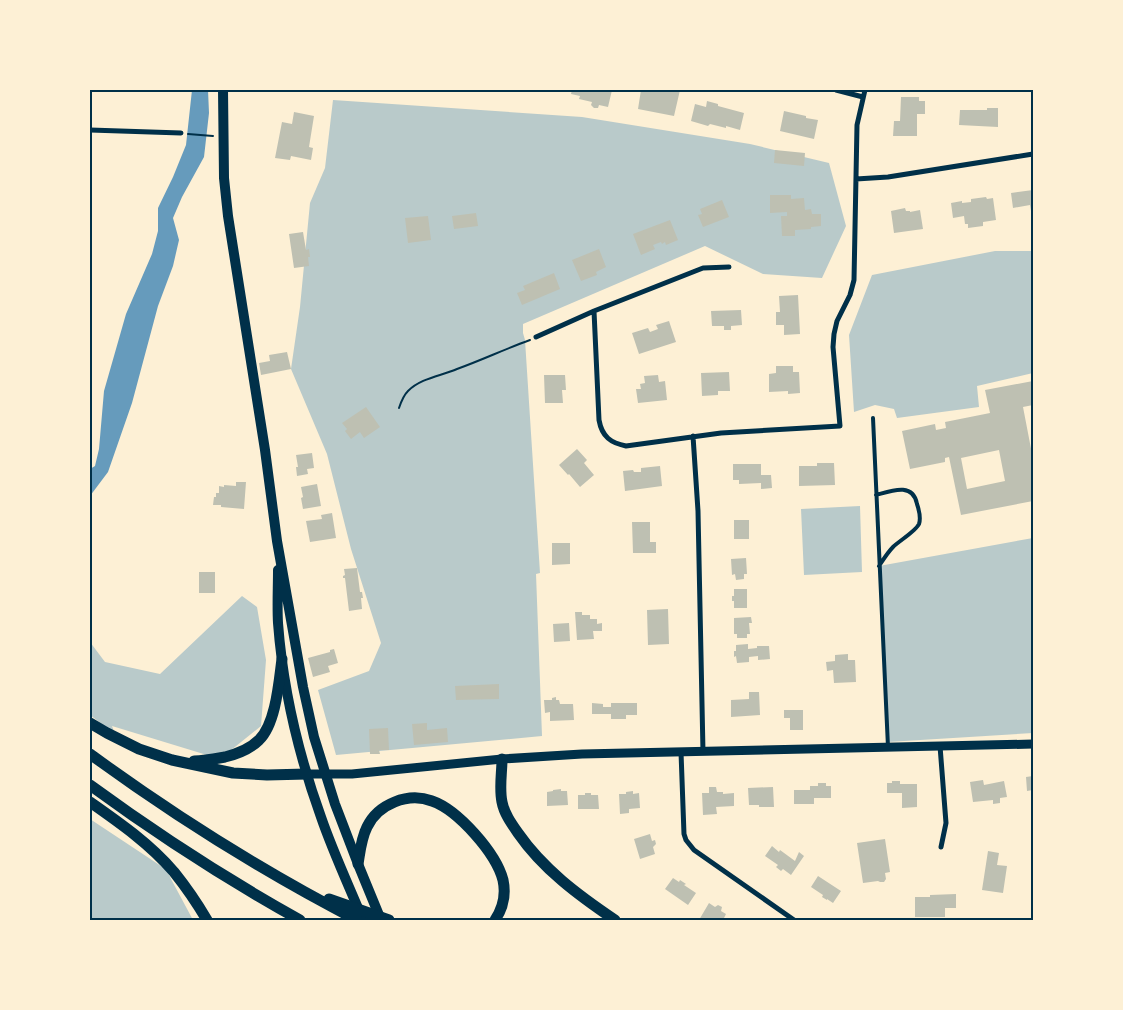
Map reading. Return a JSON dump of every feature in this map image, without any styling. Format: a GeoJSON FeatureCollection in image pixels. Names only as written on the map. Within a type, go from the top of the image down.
{"type":"FeatureCollection","features":[{"type":"Feature","properties":{"kind":"highway"},"geometry":{"type":"LineString","coordinates":[[172,760],[202,761],[217,759],[241,752],[260,740],[268,725],[275,704],[282,659]]}},
{"type":"Feature","properties":{"kind":"highway"},"geometry":{"type":"LineString","coordinates":[[90,723],[139,749],[172,760],[233,773],[267,776],[307,774]]}},
{"type":"Feature","properties":{"kind":"highway"},"geometry":{"type":"LineString","coordinates":[[90,754],[184,819],[259,866],[357,920]]}},
{"type":"Feature","properties":{"kind":"highway"},"geometry":{"type":"LineString","coordinates":[[502,759],[502,800],[508,816],[519,834],[538,859],[562,881],[615,920]]}},
{"type":"Feature","properties":{"kind":"highway"},"geometry":{"type":"LineString","coordinates":[[90,785],[177,846],[300,920]]}},
{"type":"Feature","properties":{"kind":"highway"},"geometry":{"type":"LineString","coordinates":[[358,864],[364,832],[370,821],[382,809],[389,804],[406,799],[416,798],[432,801],[448,809],[467,826],[498,866],[504,892],[500,910],[495,920]]}},
{"type":"Feature","properties":{"kind":"highway"},"geometry":{"type":"LineString","coordinates":[[90,802],[138,837],[173,871],[190,892],[207,920]]}},
{"type":"Feature","properties":{"kind":"highway"},"geometry":{"type":"LineString","coordinates":[[298,889],[389,920]]}},
{"type":"Feature","properties":{"kind":"main road"},"geometry":{"type":"LineString","coordinates":[[223,90],[224,178],[228,216],[265,450],[277,541],[303,687],[314,737],[334,804],[381,920]]}},
{"type":"Feature","properties":{"kind":"main road"},"geometry":{"type":"LineString","coordinates":[[277,541],[278,623],[291,709],[307,774],[321,818],[363,920]]}},
{"type":"Feature","properties":{"kind":"street"},"geometry":{"type":"LineString","coordinates":[[836,90],[864,97]]}},
{"type":"Feature","properties":{"kind":"street"},"geometry":{"type":"LineString","coordinates":[[594,311],[599,420],[603,434],[617,444],[626,446],[721,433],[840,426],[833,340],[837,321],[850,295],[854,280],[857,125],[865,90]]}},
{"type":"Feature","properties":{"kind":"street"},"geometry":{"type":"LineString","coordinates":[[90,130],[181,133]]}},
{"type":"Feature","properties":{"kind":"street"},"geometry":{"type":"LineString","coordinates":[[856,179],[888,177],[1033,154]]}},
{"type":"Feature","properties":{"kind":"street"},"geometry":{"type":"LineString","coordinates":[[536,337],[594,311],[703,268],[728,267]]}},
{"type":"Feature","properties":{"kind":"street"},"geometry":{"type":"LineString","coordinates":[[694,436],[698,511],[703,752]]}},
{"type":"Feature","properties":{"kind":"street"},"geometry":{"type":"LineString","coordinates":[[307,774],[352,774],[502,759],[582,754],[1033,744]]}},
{"type":"Feature","properties":{"kind":"street"},"geometry":{"type":"LineString","coordinates":[[940,746],[946,823],[941,848]]}},
{"type":"Feature","properties":{"kind":"street"},"geometry":{"type":"LineString","coordinates":[[681,752],[683,827],[684,834],[690,845],[694,850],[794,920]]}},
{"type":"Feature","properties":{"kind":"lane"},"geometry":{"type":"LineString","coordinates":[[873,418],[888,747]]}},
{"type":"Feature","properties":{"kind":"lane"},"geometry":{"type":"LineString","coordinates":[[876,495],[896,489],[908,491],[916,498],[919,511],[919,524],[892,548],[879,566]]}},
{"type":"Feature","properties":{"kind":"path"},"geometry":{"type":"LineString","coordinates":[[181,133],[224,138]]}},
{"type":"Feature","properties":{"kind":"path"},"geometry":{"type":"LineString","coordinates":[[399,408],[402,399],[408,391],[426,379],[457,370],[536,337]]}},
{"type":"Feature","properties":{"kind":"shaded area"},"geometry":{"type":"Polygon","coordinates":[[[333,100],[582,117],[750,144],[829,163],[846,226],[822,278],[763,274],[705,246],[523,324],[540,573],[536,574],[542,736],[336,755],[318,690],[369,671],[381,643],[351,549],[327,454],[291,369],[300,307],[310,203],[325,168],[333,100]]]}},
{"type":"Feature","properties":{"kind":"shaded area"},"geometry":{"type":"Polygon","coordinates":[[[995,251],[1033,251],[1033,373],[977,386],[979,407],[897,418],[894,409],[875,405],[854,412],[849,335],[872,275],[995,251]]]}},
{"type":"Feature","properties":{"kind":"shaded area"},"geometry":{"type":"Polygon","coordinates":[[[860,506],[862,572],[804,575],[801,509],[860,506]]]}},
{"type":"Feature","properties":{"kind":"shaded area"},"geometry":{"type":"Polygon","coordinates":[[[1033,538],[1033,733],[888,742],[879,566],[1033,538]]]}},
{"type":"Feature","properties":{"kind":"shaded area"},"geometry":{"type":"Polygon","coordinates":[[[242,596],[257,607],[266,660],[261,726],[220,759],[112,726],[115,734],[90,715],[90,642],[105,662],[160,674],[242,596]]]}},
{"type":"Feature","properties":{"kind":"shaded area"},"geometry":{"type":"Polygon","coordinates":[[[90,819],[167,870],[193,920],[90,920],[90,819]]]}},
{"type":"Feature","properties":{"kind":"water"},"geometry":{"type":"Polygon","coordinates":[[[192,90],[208,90],[209,113],[204,157],[173,218],[179,240],[173,266],[158,306],[132,403],[108,472],[90,496],[90,469],[95,466],[99,449],[104,391],[126,314],[152,254],[158,231],[158,208],[186,145],[192,90]]]}},
{"type":"Feature","properties":{"kind":"building"},"geometry":{"type":"Polygon","coordinates":[[[572,90],[612,90],[608,107],[599,105],[598,108],[594,108],[591,105],[592,102],[579,99],[580,96],[571,94],[572,90]]]}},
{"type":"Feature","properties":{"kind":"building"},"geometry":{"type":"Polygon","coordinates":[[[641,90],[680,90],[674,116],[638,109],[641,90]]]}},
{"type":"Feature","properties":{"kind":"building"},"geometry":{"type":"Polygon","coordinates":[[[901,97],[919,97],[919,101],[925,101],[925,114],[917,114],[917,136],[893,136],[894,121],[900,121],[901,97]]]}},
{"type":"Feature","properties":{"kind":"building"},"geometry":{"type":"Polygon","coordinates":[[[707,101],[744,113],[740,130],[710,124],[708,126],[691,121],[695,104],[706,107],[707,101]]]}},
{"type":"Feature","properties":{"kind":"building"},"geometry":{"type":"Polygon","coordinates":[[[987,108],[998,108],[998,127],[959,125],[960,110],[987,110],[987,108]]]}},
{"type":"Feature","properties":{"kind":"building"},"geometry":{"type":"Polygon","coordinates":[[[784,111],[818,120],[814,139],[780,131],[784,111]]]}},
{"type":"Feature","properties":{"kind":"building"},"geometry":{"type":"Polygon","coordinates":[[[294,112],[314,116],[309,147],[313,148],[311,160],[291,156],[290,160],[275,158],[282,122],[292,124],[294,112]]]}},
{"type":"Feature","properties":{"kind":"building"},"geometry":{"type":"Polygon","coordinates":[[[775,150],[805,153],[804,166],[774,163],[775,150]]]}},
{"type":"Feature","properties":{"kind":"building"},"geometry":{"type":"Polygon","coordinates":[[[1033,190],[1033,211],[1031,211],[1030,205],[1013,208],[1011,193],[1033,190]]]}},
{"type":"Feature","properties":{"kind":"building"},"geometry":{"type":"Polygon","coordinates":[[[770,195],[791,195],[791,199],[804,198],[805,210],[811,209],[812,214],[821,214],[821,226],[795,230],[795,236],[782,236],[781,216],[787,216],[787,212],[770,213],[770,195]]]}},
{"type":"Feature","properties":{"kind":"building"},"geometry":{"type":"Polygon","coordinates":[[[986,197],[987,199],[993,198],[996,220],[983,222],[983,226],[968,228],[968,224],[965,224],[964,216],[953,218],[951,203],[971,202],[971,199],[986,197]]]}},
{"type":"Feature","properties":{"kind":"building"},"geometry":{"type":"Polygon","coordinates":[[[722,200],[729,217],[703,227],[698,215],[702,214],[700,209],[722,200]]]}},
{"type":"Feature","properties":{"kind":"building"},"geometry":{"type":"Polygon","coordinates":[[[905,208],[906,211],[910,212],[920,210],[923,229],[894,233],[891,211],[905,208]]]}},
{"type":"Feature","properties":{"kind":"building"},"geometry":{"type":"Polygon","coordinates":[[[476,213],[478,226],[454,229],[452,216],[476,213]]]}},
{"type":"Feature","properties":{"kind":"building"},"geometry":{"type":"Polygon","coordinates":[[[428,216],[431,240],[408,243],[405,218],[428,216]]]}},
{"type":"Feature","properties":{"kind":"building"},"geometry":{"type":"Polygon","coordinates":[[[670,220],[678,240],[666,245],[665,242],[662,244],[661,242],[653,245],[655,249],[641,255],[633,234],[670,220]]]}},
{"type":"Feature","properties":{"kind":"building"},"geometry":{"type":"Polygon","coordinates":[[[303,232],[306,250],[309,249],[309,266],[294,268],[289,234],[303,232]]]}},
{"type":"Feature","properties":{"kind":"building"},"geometry":{"type":"Polygon","coordinates":[[[599,249],[606,267],[596,272],[597,275],[581,281],[572,260],[599,249]]]}},
{"type":"Feature","properties":{"kind":"building"},"geometry":{"type":"Polygon","coordinates":[[[554,273],[560,289],[522,305],[517,293],[525,290],[523,286],[554,273]]]}},
{"type":"Feature","properties":{"kind":"building"},"geometry":{"type":"Polygon","coordinates":[[[798,295],[800,334],[784,335],[784,325],[776,325],[776,312],[780,312],[779,296],[798,295]]]}},
{"type":"Feature","properties":{"kind":"building"},"geometry":{"type":"Polygon","coordinates":[[[741,310],[742,325],[731,326],[731,330],[724,330],[724,326],[712,326],[711,311],[741,310]]]}},
{"type":"Feature","properties":{"kind":"building"},"geometry":{"type":"Polygon","coordinates":[[[669,321],[676,342],[639,354],[632,333],[648,328],[650,332],[658,329],[656,325],[669,321]]]}},
{"type":"Feature","properties":{"kind":"building"},"geometry":{"type":"Polygon","coordinates":[[[287,352],[291,369],[261,375],[259,363],[270,361],[269,355],[287,352]]]}},
{"type":"Feature","properties":{"kind":"building"},"geometry":{"type":"Polygon","coordinates":[[[776,366],[793,366],[793,372],[799,372],[800,393],[788,394],[788,391],[769,392],[769,374],[776,373],[776,366]]]}},
{"type":"Feature","properties":{"kind":"building"},"geometry":{"type":"Polygon","coordinates":[[[729,372],[730,391],[718,391],[718,395],[702,396],[701,373],[729,372]]]}},
{"type":"Feature","properties":{"kind":"building"},"geometry":{"type":"Polygon","coordinates":[[[544,375],[565,375],[566,390],[562,390],[563,403],[545,403],[544,375]]]}},
{"type":"Feature","properties":{"kind":"building"},"geometry":{"type":"Polygon","coordinates":[[[658,375],[659,382],[665,381],[667,400],[638,403],[636,389],[641,389],[640,384],[645,383],[644,376],[658,375]]]}},
{"type":"Feature","properties":{"kind":"building"},"geometry":{"type":"Polygon","coordinates":[[[1033,381],[1033,405],[1023,407],[1033,459],[1033,501],[961,515],[949,457],[945,458],[945,462],[910,469],[902,431],[935,424],[936,430],[946,428],[945,422],[990,413],[985,390],[1033,381]],[[999,450],[961,458],[967,489],[1005,481],[999,450]]]}},
{"type":"Feature","properties":{"kind":"building"},"geometry":{"type":"Polygon","coordinates":[[[366,407],[380,427],[364,438],[360,432],[351,439],[342,423],[366,407]]]}},
{"type":"Feature","properties":{"kind":"building"},"geometry":{"type":"Polygon","coordinates":[[[577,449],[587,460],[584,463],[594,475],[580,487],[559,465],[577,449]]]}},
{"type":"Feature","properties":{"kind":"building"},"geometry":{"type":"Polygon","coordinates":[[[312,453],[314,468],[307,469],[308,474],[297,476],[296,455],[312,453]]]}},
{"type":"Feature","properties":{"kind":"building"},"geometry":{"type":"Polygon","coordinates":[[[817,463],[834,463],[835,485],[799,486],[799,466],[817,466],[817,463]]]}},
{"type":"Feature","properties":{"kind":"building"},"geometry":{"type":"Polygon","coordinates":[[[733,464],[761,464],[761,475],[771,475],[772,488],[761,489],[761,483],[739,484],[739,480],[733,480],[733,464]]]}},
{"type":"Feature","properties":{"kind":"building"},"geometry":{"type":"Polygon","coordinates":[[[660,466],[662,486],[625,491],[623,471],[633,470],[634,472],[641,472],[641,468],[660,466]]]}},
{"type":"Feature","properties":{"kind":"building"},"geometry":{"type":"Polygon","coordinates":[[[236,482],[246,482],[244,509],[213,505],[216,493],[219,493],[219,486],[236,486],[236,482]]]}},
{"type":"Feature","properties":{"kind":"building"},"geometry":{"type":"Polygon","coordinates":[[[317,484],[321,506],[303,509],[301,487],[317,484]]]}},
{"type":"Feature","properties":{"kind":"building"},"geometry":{"type":"Polygon","coordinates":[[[332,513],[336,538],[310,542],[306,521],[322,519],[321,515],[332,513]]]}},
{"type":"Feature","properties":{"kind":"building"},"geometry":{"type":"Polygon","coordinates":[[[734,520],[749,520],[749,539],[734,539],[734,520]]]}},
{"type":"Feature","properties":{"kind":"building"},"geometry":{"type":"Polygon","coordinates":[[[632,522],[650,522],[650,542],[656,542],[656,553],[633,553],[632,522]]]}},
{"type":"Feature","properties":{"kind":"building"},"geometry":{"type":"Polygon","coordinates":[[[552,543],[570,543],[570,564],[552,565],[552,543]]]}},
{"type":"Feature","properties":{"kind":"building"},"geometry":{"type":"Polygon","coordinates":[[[746,558],[747,574],[744,574],[744,579],[736,580],[735,574],[732,575],[731,559],[746,558]]]}},
{"type":"Feature","properties":{"kind":"building"},"geometry":{"type":"Polygon","coordinates":[[[357,568],[360,592],[362,592],[363,598],[361,598],[362,609],[349,611],[345,578],[343,578],[345,575],[344,569],[357,568]]]}},
{"type":"Feature","properties":{"kind":"building"},"geometry":{"type":"Polygon","coordinates":[[[199,572],[215,572],[215,593],[199,593],[199,572]]]}},
{"type":"Feature","properties":{"kind":"building"},"geometry":{"type":"Polygon","coordinates":[[[734,589],[747,589],[747,608],[734,608],[732,596],[734,596],[734,589]]]}},
{"type":"Feature","properties":{"kind":"building"},"geometry":{"type":"Polygon","coordinates":[[[668,609],[669,644],[648,645],[647,610],[668,609]]]}},
{"type":"Feature","properties":{"kind":"building"},"geometry":{"type":"Polygon","coordinates":[[[575,612],[582,612],[582,615],[590,615],[590,619],[597,619],[597,624],[602,623],[602,631],[593,631],[594,639],[577,640],[575,612]]]}},
{"type":"Feature","properties":{"kind":"building"},"geometry":{"type":"Polygon","coordinates":[[[751,617],[752,623],[749,623],[750,634],[747,634],[747,638],[737,638],[737,634],[734,634],[734,618],[751,617]]]}},
{"type":"Feature","properties":{"kind":"building"},"geometry":{"type":"Polygon","coordinates":[[[569,623],[570,641],[554,642],[553,624],[569,623]]]}},
{"type":"Feature","properties":{"kind":"building"},"geometry":{"type":"Polygon","coordinates":[[[748,644],[748,649],[757,648],[757,646],[769,646],[770,659],[758,660],[758,656],[749,657],[749,662],[737,663],[736,656],[734,657],[736,645],[748,644]]]}},
{"type":"Feature","properties":{"kind":"building"},"geometry":{"type":"Polygon","coordinates":[[[334,649],[338,663],[328,666],[330,672],[313,677],[308,658],[330,652],[330,650],[334,649]]]}},
{"type":"Feature","properties":{"kind":"building"},"geometry":{"type":"Polygon","coordinates":[[[848,654],[848,660],[855,660],[856,682],[834,683],[833,670],[827,671],[826,662],[835,661],[835,655],[848,654]]]}},
{"type":"Feature","properties":{"kind":"building"},"geometry":{"type":"Polygon","coordinates":[[[499,684],[499,699],[456,700],[455,686],[499,684]]]}},
{"type":"Feature","properties":{"kind":"building"},"geometry":{"type":"Polygon","coordinates":[[[749,692],[759,692],[760,715],[731,717],[731,700],[749,699],[749,692]]]}},
{"type":"Feature","properties":{"kind":"building"},"geometry":{"type":"Polygon","coordinates":[[[556,697],[560,704],[573,704],[574,720],[550,721],[550,712],[545,713],[544,700],[552,700],[552,698],[556,697]]]}},
{"type":"Feature","properties":{"kind":"building"},"geometry":{"type":"Polygon","coordinates":[[[592,703],[603,704],[603,707],[611,707],[611,703],[637,703],[637,715],[626,715],[626,719],[611,719],[611,714],[592,714],[592,703]]]}},
{"type":"Feature","properties":{"kind":"building"},"geometry":{"type":"Polygon","coordinates":[[[784,710],[803,710],[803,730],[790,730],[790,718],[784,718],[784,710]]]}},
{"type":"Feature","properties":{"kind":"building"},"geometry":{"type":"Polygon","coordinates":[[[427,723],[427,730],[447,728],[448,742],[414,745],[412,724],[427,723]]]}},
{"type":"Feature","properties":{"kind":"building"},"geometry":{"type":"Polygon","coordinates":[[[388,728],[389,750],[379,750],[380,754],[370,754],[369,729],[388,728]]]}},
{"type":"Feature","properties":{"kind":"building"},"geometry":{"type":"Polygon","coordinates":[[[1033,776],[1033,790],[1027,791],[1026,777],[1033,776]]]}},
{"type":"Feature","properties":{"kind":"building"},"geometry":{"type":"Polygon","coordinates":[[[983,780],[984,785],[1004,781],[1007,797],[1000,798],[1000,803],[993,804],[993,800],[973,802],[970,782],[983,780]]]}},
{"type":"Feature","properties":{"kind":"building"},"geometry":{"type":"Polygon","coordinates":[[[892,781],[900,781],[900,784],[917,784],[917,807],[902,808],[902,793],[887,793],[887,783],[892,783],[892,781]]]}},
{"type":"Feature","properties":{"kind":"building"},"geometry":{"type":"Polygon","coordinates":[[[818,783],[826,783],[826,786],[831,786],[831,798],[814,798],[814,804],[794,804],[794,790],[810,790],[810,786],[818,786],[818,783]]]}},
{"type":"Feature","properties":{"kind":"building"},"geometry":{"type":"Polygon","coordinates":[[[709,787],[716,787],[717,792],[723,792],[723,794],[734,793],[734,806],[716,807],[717,814],[703,815],[702,793],[709,793],[709,787]]]}},
{"type":"Feature","properties":{"kind":"building"},"geometry":{"type":"Polygon","coordinates":[[[773,787],[774,807],[749,805],[748,788],[773,787]]]}},
{"type":"Feature","properties":{"kind":"building"},"geometry":{"type":"Polygon","coordinates":[[[561,789],[561,791],[567,791],[568,805],[547,806],[547,792],[561,789]]]}},
{"type":"Feature","properties":{"kind":"building"},"geometry":{"type":"Polygon","coordinates":[[[633,791],[633,794],[639,793],[640,808],[629,809],[629,813],[620,814],[619,794],[633,791]]]}},
{"type":"Feature","properties":{"kind":"building"},"geometry":{"type":"Polygon","coordinates":[[[585,793],[598,795],[599,809],[578,809],[578,795],[585,795],[585,793]]]}},
{"type":"Feature","properties":{"kind":"building"},"geometry":{"type":"Polygon","coordinates":[[[650,834],[652,841],[655,840],[656,844],[653,847],[655,854],[640,859],[634,839],[650,834]]]}},
{"type":"Feature","properties":{"kind":"building"},"geometry":{"type":"Polygon","coordinates":[[[885,839],[890,872],[885,873],[886,879],[884,882],[863,883],[857,843],[885,839]]]}},
{"type":"Feature","properties":{"kind":"building"},"geometry":{"type":"Polygon","coordinates":[[[772,846],[795,861],[799,852],[804,856],[791,875],[783,869],[781,871],[776,867],[778,865],[765,856],[772,846]]]}},
{"type":"Feature","properties":{"kind":"building"},"geometry":{"type":"Polygon","coordinates":[[[988,851],[999,853],[997,865],[1007,866],[1003,893],[982,890],[988,851]]]}},
{"type":"Feature","properties":{"kind":"building"},"geometry":{"type":"Polygon","coordinates":[[[818,876],[841,891],[833,903],[822,897],[823,895],[811,887],[818,876]]]}},
{"type":"Feature","properties":{"kind":"building"},"geometry":{"type":"Polygon","coordinates":[[[673,878],[679,882],[680,880],[696,893],[688,905],[665,889],[673,878]]]}},
{"type":"Feature","properties":{"kind":"building"},"geometry":{"type":"Polygon","coordinates":[[[956,894],[956,908],[945,908],[945,917],[915,917],[915,897],[956,894]]]}},
{"type":"Feature","properties":{"kind":"building"},"geometry":{"type":"Polygon","coordinates":[[[709,903],[715,907],[718,905],[722,907],[721,911],[726,914],[723,920],[699,920],[709,903]]]}}]}
